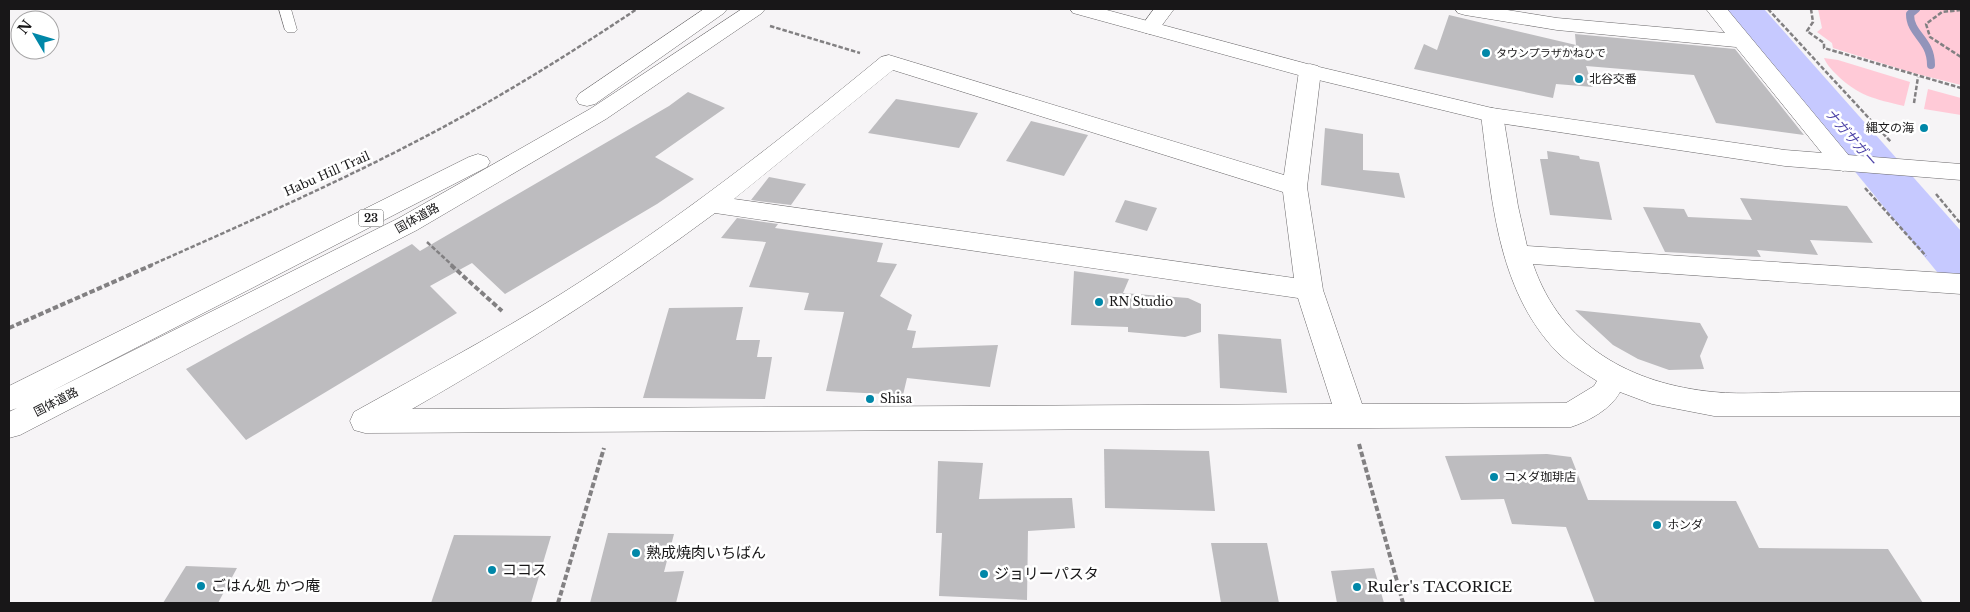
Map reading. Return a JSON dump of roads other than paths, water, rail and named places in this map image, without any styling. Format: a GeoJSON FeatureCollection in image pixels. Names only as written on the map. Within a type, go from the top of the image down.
{"type":"FeatureCollection","features":[{"type":"Feature","properties":{"kind":"street","name":"国体道路"},"geometry":{"type":"LineString","coordinates":[[9,399],[458,173],[571,110],[717,9]]}},
{"type":"Feature","properties":{"kind":"street"},"geometry":{"type":"LineString","coordinates":[[1080,9],[1310,71],[1492,115],[1785,158],[1915,170],[1961,172]]}},
{"type":"Feature","properties":{"kind":"street"},"geometry":{"type":"LineString","coordinates":[[1150,28],[1164,9]]}},
{"type":"Feature","properties":{"kind":"street"},"geometry":{"type":"LineString","coordinates":[[1465,9],[1557,24],[1744,41]]}},
{"type":"Feature","properties":{"kind":"street"},"geometry":{"type":"LineString","coordinates":[[1716,9],[1844,164]]}},
{"type":"Feature","properties":{"kind":"street","name":"国体道路"},"geometry":{"type":"LineString","coordinates":[[9,426],[408,224],[762,17]]}},
{"type":"Feature","properties":{"kind":"street"},"geometry":{"type":"LineString","coordinates":[[1295,187],[889,62],[801,135],[712,204],[523,331],[365,421],[1571,415],[1604,394],[1614,378]]}},
{"type":"Feature","properties":{"kind":"street"},"geometry":{"type":"LineString","coordinates":[[1310,71],[1295,187],[1310,290],[1351,417]]}},
{"type":"Feature","properties":{"kind":"street"},"geometry":{"type":"LineString","coordinates":[[1492,115],[1515,254],[1539,308],[1568,344],[1614,378],[1652,392],[1714,404],[1961,404]]}},
{"type":"Feature","properties":{"kind":"street"},"geometry":{"type":"LineString","coordinates":[[712,204],[1310,290]]}},
{"type":"Feature","properties":{"kind":"street"},"geometry":{"type":"LineString","coordinates":[[1515,254],[1955,284]]}},
{"type":"Feature","properties":{"kind":"lane"},"geometry":{"type":"LineString","coordinates":[[285,9],[291,30]]}},
{"type":"Feature","properties":{"kind":"waterway","name":"ナガサガー"},"geometry":{"type":"LineString","coordinates":[[1742,9],[1961,265]]}},
{"type":"Feature","properties":{"kind":"waterway"},"geometry":{"type":"LineString","coordinates":[[1916,9],[1910,14],[1911,21],[1928,49],[1931,65]]}},
{"type":"Feature","properties":{"kind":"place","name":"タウンプラザかねひで"},"geometry":{"type":"Point","coordinates":[1486,53]}},
{"type":"Feature","properties":{"kind":"place","name":"北谷交番"},"geometry":{"type":"Point","coordinates":[1579,79]}},
{"type":"Feature","properties":{"kind":"place","name":"縄文の海"},"geometry":{"type":"Point","coordinates":[1924,128]}},
{"type":"Feature","properties":{"kind":"place","name":"RN Studio"},"geometry":{"type":"Point","coordinates":[1099,302]}},
{"type":"Feature","properties":{"kind":"place","name":"Shisa"},"geometry":{"type":"Point","coordinates":[870,399]}},
{"type":"Feature","properties":{"kind":"place","name":"コメダ珈琲店"},"geometry":{"type":"Point","coordinates":[1494,477]}},
{"type":"Feature","properties":{"kind":"place","name":"ホンダ"},"geometry":{"type":"Point","coordinates":[1657,525]}},
{"type":"Feature","properties":{"kind":"place","name":"熟成焼肉いちばん"},"geometry":{"type":"Point","coordinates":[636,553]}},
{"type":"Feature","properties":{"kind":"place","name":"ココス"},"geometry":{"type":"Point","coordinates":[492,570]}},
{"type":"Feature","properties":{"kind":"place","name":"ジョリーパスタ"},"geometry":{"type":"Point","coordinates":[984,574]}},
{"type":"Feature","properties":{"kind":"place","name":"ごはん処 かつ庵"},"geometry":{"type":"Point","coordinates":[201,586]}},
{"type":"Feature","properties":{"kind":"place","name":"Ruler's TACORICE"},"geometry":{"type":"Point","coordinates":[1357,587]}}]}
